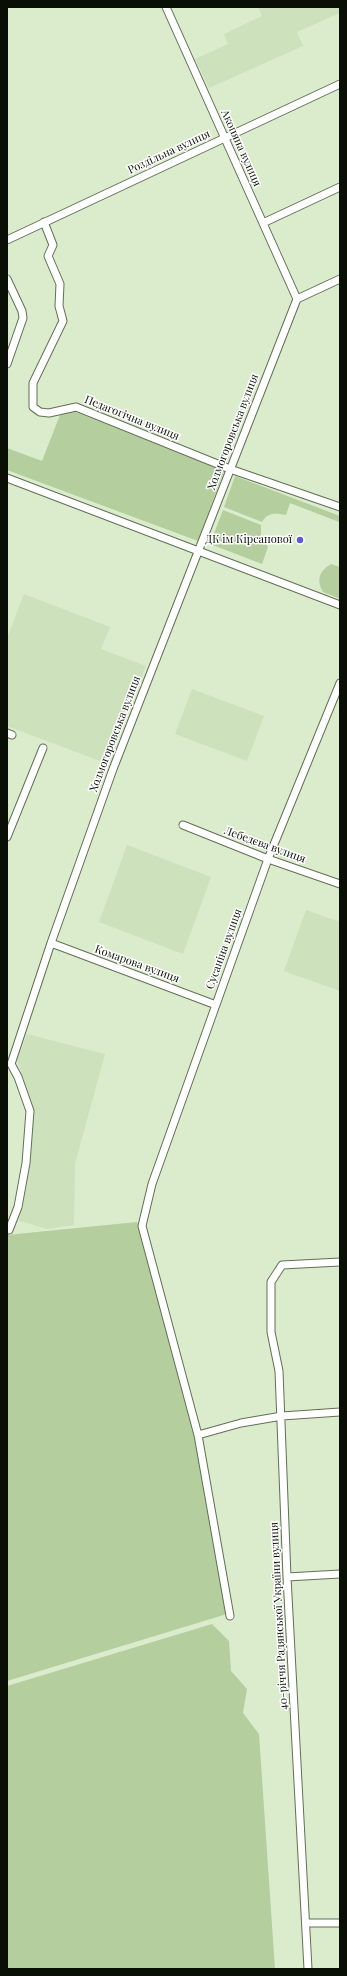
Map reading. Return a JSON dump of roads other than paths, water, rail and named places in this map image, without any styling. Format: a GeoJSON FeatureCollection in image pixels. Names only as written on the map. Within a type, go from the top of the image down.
{"type":"FeatureCollection","features":[{"type":"Feature","properties":{"kind":"street","name":"Акопяна вулиця"},"geometry":{"type":"LineString","coordinates":[[166,7],[297,299]]}},
{"type":"Feature","properties":{"kind":"street","name":"Роздільна вулиця"},"geometry":{"type":"LineString","coordinates":[[7,240],[340,84]]}},
{"type":"Feature","properties":{"kind":"street"},"geometry":{"type":"LineString","coordinates":[[263,223],[340,187]]}},
{"type":"Feature","properties":{"kind":"street","name":"Педагогічна вулиця"},"geometry":{"type":"LineString","coordinates":[[44,222],[53,245],[48,256],[60,284],[59,306],[63,321],[33,383],[33,406],[40,412],[49,413],[76,407],[230,469],[340,507]]}},
{"type":"Feature","properties":{"kind":"street"},"geometry":{"type":"LineString","coordinates":[[7,279],[22,311],[23,318],[7,364]]}},
{"type":"Feature","properties":{"kind":"street"},"geometry":{"type":"LineString","coordinates":[[297,299],[340,279]]}},
{"type":"Feature","properties":{"kind":"street","name":"Холмогоровська вулиця"},"geometry":{"type":"LineString","coordinates":[[10,1230],[18,1207],[26,1163],[30,1112],[18,1076],[9,1065],[113,769],[297,299]]}},
{"type":"Feature","properties":{"kind":"street"},"geometry":{"type":"LineString","coordinates":[[7,478],[340,605]]}},
{"type":"Feature","properties":{"kind":"street","name":"Сусаніна вулиця"},"geometry":{"type":"LineString","coordinates":[[198,1435],[142,1226],[152,1184],[268,859],[340,683]]}},
{"type":"Feature","properties":{"kind":"street"},"geometry":{"type":"LineString","coordinates":[[7,837],[43,748]]}},
{"type":"Feature","properties":{"kind":"street","name":"Лебедєва вулиця"},"geometry":{"type":"LineString","coordinates":[[183,826],[268,859],[340,884]]}},
{"type":"Feature","properties":{"kind":"street","name":"Комарова вулиця"},"geometry":{"type":"LineString","coordinates":[[51,943],[216,1004]]}},
{"type":"Feature","properties":{"kind":"street","name":"40-річчя Радянської України вулиця"},"geometry":{"type":"LineString","coordinates":[[308,1969],[307,1923],[287,1577],[282,1416],[279,1371],[270,1332],[270,1282],[282,1266],[340,1262]]}},
{"type":"Feature","properties":{"kind":"street"},"geometry":{"type":"LineString","coordinates":[[230,1616],[198,1435],[241,1423],[282,1416],[340,1412]]}},
{"type":"Feature","properties":{"kind":"street"},"geometry":{"type":"LineString","coordinates":[[287,1577],[340,1574]]}},
{"type":"Feature","properties":{"kind":"street"},"geometry":{"type":"LineString","coordinates":[[307,1923],[340,1923]]}},
{"type":"Feature","properties":{"kind":"place","name":"ДК ім Кірсанової"},"geometry":{"type":"Point","coordinates":[300,540]}}]}
